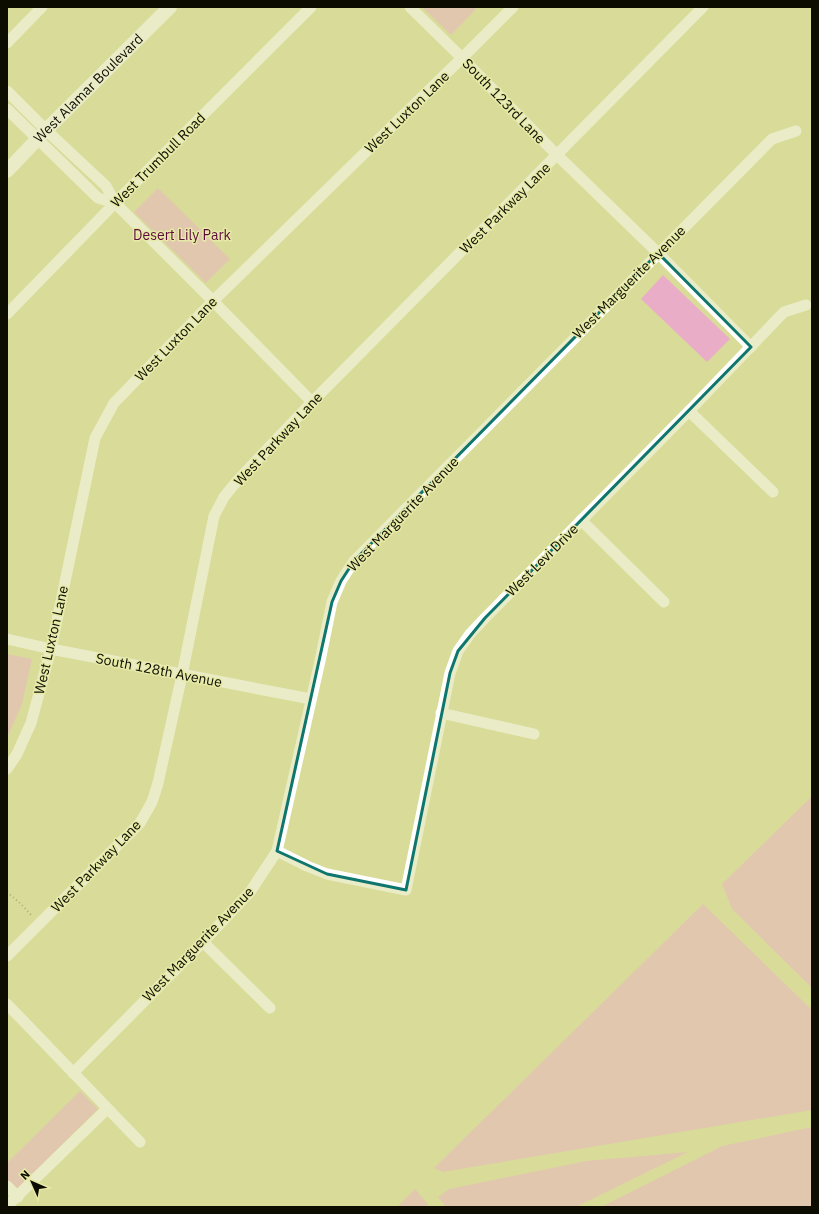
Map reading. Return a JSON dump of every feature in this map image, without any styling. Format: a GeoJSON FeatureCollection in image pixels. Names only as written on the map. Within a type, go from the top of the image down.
{"type":"FeatureCollection","features":[{"type":"Feature","properties":{"kind":"street"},"geometry":{"type":"LineString","coordinates":[[7,43],[42,7]]}},
{"type":"Feature","properties":{"kind":"street","name":"West Alamar Boulevard"},"geometry":{"type":"LineString","coordinates":[[7,171],[170,7]]}},
{"type":"Feature","properties":{"kind":"street","name":"West Trumbull Road"},"geometry":{"type":"LineString","coordinates":[[7,314],[115,203],[311,7]]}},
{"type":"Feature","properties":{"kind":"street","name":"South 123rd Lane"},"geometry":{"type":"LineString","coordinates":[[410,7],[751,347]]}},
{"type":"Feature","properties":{"kind":"street","name":"West Luxton Lane"},"geometry":{"type":"LineString","coordinates":[[7,769],[17,754],[31,723],[51,649],[96,438],[114,403],[213,301],[513,7]]}},
{"type":"Feature","properties":{"kind":"street","name":"West Parkway Lane"},"geometry":{"type":"LineString","coordinates":[[7,956],[140,823],[152,802],[158,783],[182,675],[214,516],[224,497],[237,481],[312,402],[703,7]]}},
{"type":"Feature","properties":{"kind":"street"},"geometry":{"type":"LineString","coordinates":[[7,91],[42,135]]}},
{"type":"Feature","properties":{"kind":"street"},"geometry":{"type":"LineString","coordinates":[[7,109],[106,186],[115,203],[312,402]]}},
{"type":"Feature","properties":{"kind":"street","name":"West Marguerite Avenue"},"geometry":{"type":"LineString","coordinates":[[73,1073],[203,942],[250,892],[277,851],[332,602],[341,581],[354,561],[772,139],[796,131]]}},
{"type":"Feature","properties":{"kind":"street","name":"West Levi Drive"},"geometry":{"type":"LineString","coordinates":[[277,851],[327,874],[406,890],[441,713],[450,673],[458,651],[470,634],[784,312],[806,305]]}},
{"type":"Feature","properties":{"kind":"street"},"geometry":{"type":"LineString","coordinates":[[689,411],[773,492]]}},
{"type":"Feature","properties":{"kind":"street"},"geometry":{"type":"LineString","coordinates":[[581,520],[664,602]]}},
{"type":"Feature","properties":{"kind":"street","name":"South 128th Avenue"},"geometry":{"type":"LineString","coordinates":[[7,639],[182,675],[311,699]]}},
{"type":"Feature","properties":{"kind":"street"},"geometry":{"type":"LineString","coordinates":[[441,713],[534,734]]}},
{"type":"Feature","properties":{"kind":"street"},"geometry":{"type":"LineString","coordinates":[[203,942],[270,1008]]}},
{"type":"Feature","properties":{"kind":"street"},"geometry":{"type":"LineString","coordinates":[[7,1004],[140,1142]]}},
{"type":"Feature","properties":{"kind":"street"},"geometry":{"type":"LineString","coordinates":[[7,1206],[107,1109]]}},
{"type":"Feature","properties":{"kind":"street"},"geometry":{"type":"LineString","coordinates":[[7,1186],[18,1197]]}},
{"type":"Feature","properties":{"kind":"path"},"geometry":{"type":"LineString","coordinates":[[7,892],[40,924]]}},
{"type":"Feature","properties":{"kind":"highlighted area"},"geometry":{"type":"Polygon","coordinates":[[[658,253],[751,347],[485,618],[458,651],[450,673],[406,890],[327,874],[277,851],[332,602],[341,581],[354,561],[658,253]]]}},
{"type":"Feature","properties":{"kind":"green space"},"geometry":{"type":"Polygon","coordinates":[[[422,7],[474,7],[476,9],[451,35],[422,7]]]}},
{"type":"Feature","properties":{"kind":"green space","name":"Desert Lily Park"},"geometry":{"type":"Polygon","coordinates":[[[158,188],[230,259],[206,283],[134,212],[158,188]]]}},
{"type":"Feature","properties":{"kind":"green space"},"geometry":{"type":"Polygon","coordinates":[[[663,275],[730,339],[707,362],[641,299],[663,275]]]}},
{"type":"Feature","properties":{"kind":"green space"},"geometry":{"type":"Polygon","coordinates":[[[7,654],[32,659],[22,704],[7,738],[7,654]]]}},
{"type":"Feature","properties":{"kind":"green space"},"geometry":{"type":"Polygon","coordinates":[[[812,796],[812,988],[732,909],[722,884],[812,796]]]}},
{"type":"Feature","properties":{"kind":"green space"},"geometry":{"type":"Polygon","coordinates":[[[703,904],[812,1010],[812,1110],[443,1172],[434,1168],[703,904]]]}},
{"type":"Feature","properties":{"kind":"green space"},"geometry":{"type":"Polygon","coordinates":[[[80,1091],[98,1109],[17,1189],[7,1179],[7,1163],[80,1091]]]}},
{"type":"Feature","properties":{"kind":"green space"},"geometry":{"type":"Polygon","coordinates":[[[812,1127],[812,1207],[601,1207],[722,1146],[812,1127]]]}},
{"type":"Feature","properties":{"kind":"green space"},"geometry":{"type":"Polygon","coordinates":[[[688,1152],[576,1207],[446,1207],[438,1197],[449,1189],[586,1161],[688,1152]]]}},
{"type":"Feature","properties":{"kind":"green space"},"geometry":{"type":"Polygon","coordinates":[[[415,1189],[428,1204],[427,1207],[397,1207],[415,1189]]]}}]}
